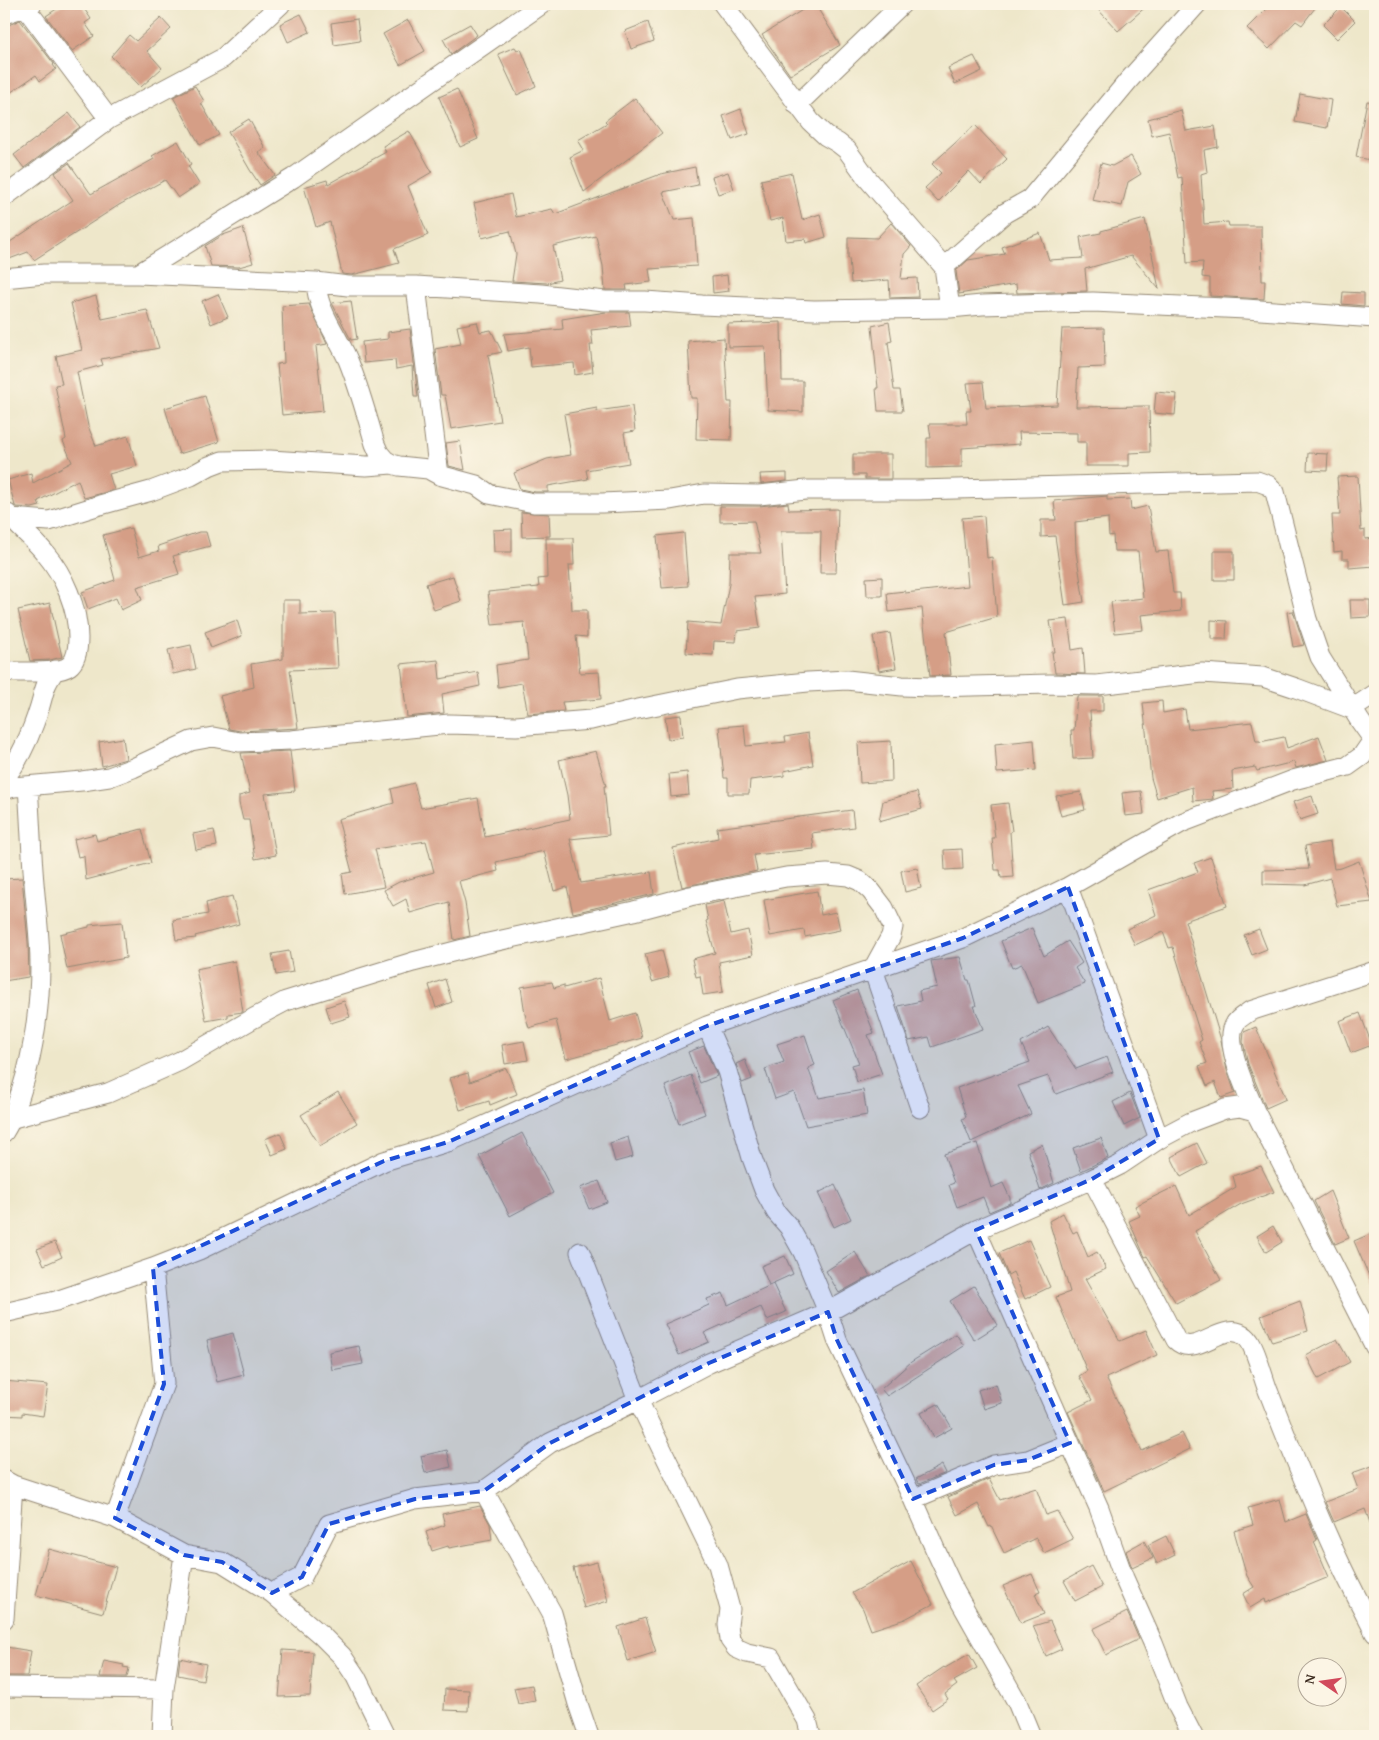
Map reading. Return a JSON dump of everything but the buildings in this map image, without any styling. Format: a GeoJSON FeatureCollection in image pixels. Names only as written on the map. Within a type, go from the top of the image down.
{"type":"FeatureCollection","features":[{"type":"Feature","properties":{"kind":"street"},"geometry":{"type":"LineString","coordinates":[[4,197],[109,119],[223,58],[281,4]]}},
{"type":"Feature","properties":{"kind":"street"},"geometry":{"type":"LineString","coordinates":[[138,274],[293,178],[542,4]]}},
{"type":"Feature","properties":{"kind":"street"},"geometry":{"type":"LineString","coordinates":[[723,4],[811,122],[826,136],[847,150],[867,178],[944,267],[950,308]]}},
{"type":"Feature","properties":{"kind":"street"},"geometry":{"type":"LineString","coordinates":[[797,105],[902,4]]}},
{"type":"Feature","properties":{"kind":"street"},"geometry":{"type":"LineString","coordinates":[[4,14],[28,6],[109,119]]}},
{"type":"Feature","properties":{"kind":"street"},"geometry":{"type":"LineString","coordinates":[[944,267],[1005,212],[1030,199],[1078,139],[1191,6]]}},
{"type":"Feature","properties":{"kind":"street"},"geometry":{"type":"LineString","coordinates":[[4,278],[44,274],[138,274],[316,282],[348,286],[416,286],[541,294],[604,301],[645,301],[760,308],[855,310],[1093,302],[1246,309],[1375,318]]}},
{"type":"Feature","properties":{"kind":"street"},"geometry":{"type":"LineString","coordinates":[[316,282],[321,306],[348,360],[379,453],[392,464]]}},
{"type":"Feature","properties":{"kind":"street"},"geometry":{"type":"LineString","coordinates":[[416,286],[439,475]]}},
{"type":"Feature","properties":{"kind":"street"},"geometry":{"type":"LineString","coordinates":[[4,1313],[56,1301],[153,1268],[198,1250],[384,1161],[448,1142],[707,1026],[963,938],[1068,887],[1181,823],[1293,780],[1348,766],[1362,756],[1374,741],[1320,657],[1306,620],[1275,492],[1268,485],[1258,481],[917,490],[806,490],[759,495],[704,494],[670,500],[534,504],[489,494],[476,485],[439,475],[428,469],[392,464],[366,466],[270,460],[222,460],[190,476],[151,491],[49,521],[6,516]]}},
{"type":"Feature","properties":{"kind":"street"},"geometry":{"type":"LineString","coordinates":[[4,672],[55,670],[68,667],[74,661],[76,654],[78,626],[75,610],[54,565],[46,553],[6,516]]}},
{"type":"Feature","properties":{"kind":"street"},"geometry":{"type":"LineString","coordinates":[[4,779],[22,752],[40,705],[45,684],[55,670]]}},
{"type":"Feature","properties":{"kind":"street"},"geometry":{"type":"LineString","coordinates":[[4,790],[109,777],[191,741],[213,736],[239,742],[291,740],[449,724],[516,726],[590,720],[737,689],[808,682],[847,680],[902,686],[1097,685],[1202,673],[1263,677],[1352,709]]}},
{"type":"Feature","properties":{"kind":"street"},"geometry":{"type":"LineString","coordinates":[[1352,709],[1375,694]]}},
{"type":"Feature","properties":{"kind":"street"},"geometry":{"type":"LineString","coordinates":[[8,1125],[32,1052],[38,1003],[40,966],[28,786]]}},
{"type":"Feature","properties":{"kind":"street"},"geometry":{"type":"LineString","coordinates":[[8,1125],[108,1092],[180,1061],[286,1001],[356,979],[488,942],[634,911],[690,896],[786,877],[828,874],[848,876],[860,881],[871,891],[884,908],[893,927],[891,936],[873,969],[920,1108]]}},
{"type":"Feature","properties":{"kind":"street"},"geometry":{"type":"LineString","coordinates":[[1068,887],[1159,1140]]}},
{"type":"Feature","properties":{"kind":"street"},"geometry":{"type":"LineString","coordinates":[[1375,971],[1250,1011],[1239,1019],[1234,1025],[1232,1032],[1232,1045],[1254,1111],[1375,1347]]}},
{"type":"Feature","properties":{"kind":"street"},"geometry":{"type":"LineString","coordinates":[[707,1026],[727,1071],[752,1158],[764,1190],[776,1212],[789,1227],[804,1252],[837,1340],[955,1592],[1017,1702],[1031,1736]]}},
{"type":"Feature","properties":{"kind":"street"},"geometry":{"type":"LineString","coordinates":[[272,1593],[302,1577],[329,1524],[415,1499],[484,1491],[550,1443],[709,1363],[828,1312],[976,1230],[1092,1179],[1191,1122],[1225,1109],[1240,1107],[1254,1111]]}},
{"type":"Feature","properties":{"kind":"street"},"geometry":{"type":"LineString","coordinates":[[1092,1179],[1176,1340],[1186,1346],[1192,1346],[1225,1332],[1232,1331],[1240,1332],[1252,1343],[1261,1373],[1294,1456],[1339,1562],[1375,1633]]}},
{"type":"Feature","properties":{"kind":"street"},"geometry":{"type":"LineString","coordinates":[[976,1230],[1098,1508],[1124,1578],[1153,1643],[1178,1707],[1194,1736]]}},
{"type":"Feature","properties":{"kind":"street"},"geometry":{"type":"LineString","coordinates":[[580,1252],[638,1400],[718,1566],[730,1609],[728,1625],[730,1640],[736,1648],[747,1653],[771,1658],[807,1720],[811,1736]]}},
{"type":"Feature","properties":{"kind":"street"},"geometry":{"type":"LineString","coordinates":[[115,1518],[164,1384],[153,1268]]}},
{"type":"Feature","properties":{"kind":"street"},"geometry":{"type":"LineString","coordinates":[[913,1499],[994,1465],[1028,1460],[1070,1443]]}},
{"type":"Feature","properties":{"kind":"street"},"geometry":{"type":"LineString","coordinates":[[4,1619],[8,1482],[115,1518],[184,1555],[222,1562],[272,1593],[315,1629],[342,1656],[356,1677],[385,1736]]}},
{"type":"Feature","properties":{"kind":"street"},"geometry":{"type":"LineString","coordinates":[[484,1491],[552,1614],[589,1736]]}},
{"type":"Feature","properties":{"kind":"street"},"geometry":{"type":"LineString","coordinates":[[162,1736],[164,1689],[184,1555]]}},
{"type":"Feature","properties":{"kind":"street"},"geometry":{"type":"LineString","coordinates":[[4,1687],[164,1689]]}},
{"type":"Feature","properties":{"kind":"highlighted area"},"geometry":{"type":"Polygon","coordinates":[[[1068,887],[1159,1139],[1092,1179],[976,1230],[1070,1443],[1028,1460],[994,1465],[913,1499],[837,1340],[828,1312],[709,1363],[550,1443],[484,1491],[415,1499],[329,1524],[302,1577],[272,1593],[222,1562],[184,1555],[115,1518],[164,1384],[153,1268],[384,1161],[448,1142],[707,1026],[963,938],[1068,887]]]}}]}
